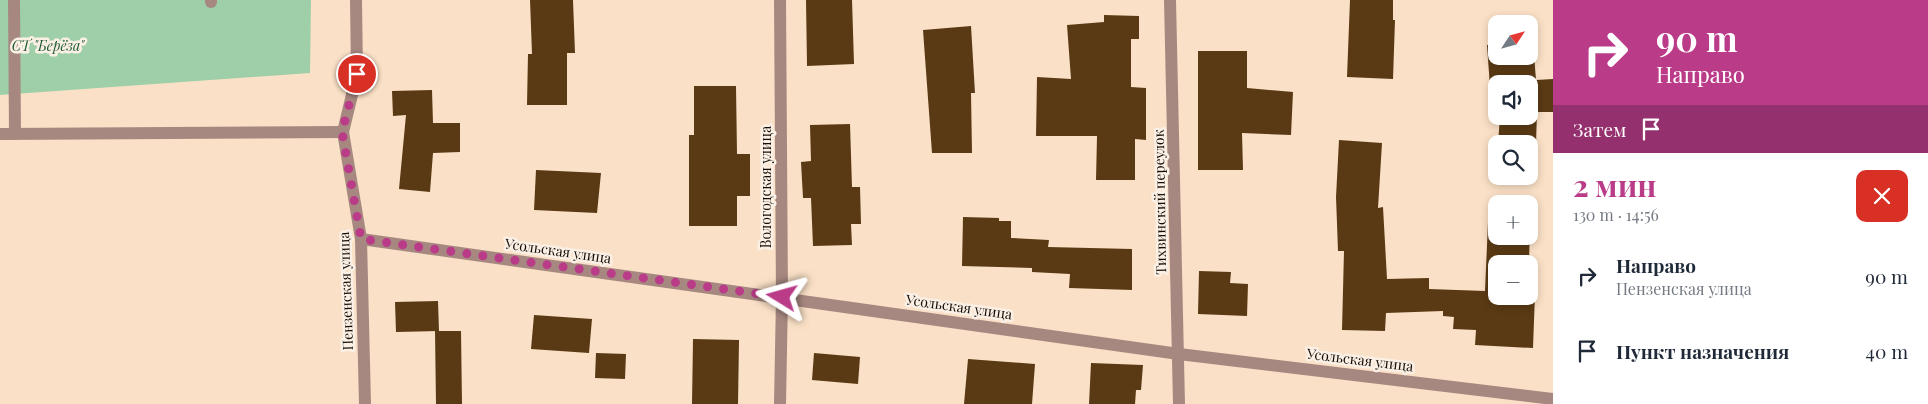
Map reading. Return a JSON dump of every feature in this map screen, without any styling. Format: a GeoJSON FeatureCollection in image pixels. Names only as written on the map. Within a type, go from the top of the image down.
{"type":"FeatureCollection","features":[{"type":"Feature","properties":{"kind":"street"},"geometry":{"type":"LineString","coordinates":[[14,0],[15,134]]}},
{"type":"Feature","properties":{"kind":"street","name":"Пензенская улица"},"geometry":{"type":"LineString","coordinates":[[356,0],[357,74],[342,132],[361,239],[366,404]]}},
{"type":"Feature","properties":{"kind":"street","name":"Вологодская улица"},"geometry":{"type":"LineString","coordinates":[[780,0],[782,297],[780,404]]}},
{"type":"Feature","properties":{"kind":"street","name":"Тихвинский переулок"},"geometry":{"type":"LineString","coordinates":[[1170,0],[1179,404]]}},
{"type":"Feature","properties":{"kind":"street"},"geometry":{"type":"LineString","coordinates":[[0,134],[342,132]]}},
{"type":"Feature","properties":{"kind":"street","name":"Усольская улица"},"geometry":{"type":"LineString","coordinates":[[361,239],[1179,354],[1553,399]]}},
{"type":"Feature","properties":{"kind":"green space","name":"СТ \"Берёза\""},"geometry":{"type":"Polygon","coordinates":[[[0,0],[311,0],[310,73],[0,95],[0,0]]]}},
{"type":"Feature","properties":{"kind":"building"},"geometry":{"type":"Polygon","coordinates":[[[530,0],[573,0],[575,53],[567,53],[567,105],[527,105],[528,54],[532,54],[530,0]]]}},
{"type":"Feature","properties":{"kind":"building"},"geometry":{"type":"Polygon","coordinates":[[[806,0],[852,0],[854,64],[807,66],[806,0]]]}},
{"type":"Feature","properties":{"kind":"building"},"geometry":{"type":"Polygon","coordinates":[[[1350,0],[1393,0],[1393,20],[1395,20],[1393,79],[1347,77],[1350,0]]]}},
{"type":"Feature","properties":{"kind":"building"},"geometry":{"type":"Polygon","coordinates":[[[1104,15],[1139,16],[1139,39],[1131,39],[1131,87],[1146,88],[1146,140],[1135,139],[1135,180],[1096,180],[1097,136],[1036,136],[1037,77],[1071,79],[1067,25],[1104,22],[1104,15]]]}},
{"type":"Feature","properties":{"kind":"building"},"geometry":{"type":"Polygon","coordinates":[[[971,26],[975,93],[971,93],[972,153],[932,153],[923,30],[971,26]]]}},
{"type":"Feature","properties":{"kind":"building"},"geometry":{"type":"Polygon","coordinates":[[[1198,51],[1247,51],[1247,88],[1293,92],[1291,135],[1242,133],[1243,170],[1198,170],[1198,51]]]}},
{"type":"Feature","properties":{"kind":"building"},"geometry":{"type":"Polygon","coordinates":[[[1488,65],[1535,65],[1536,75],[1489,75],[1488,65]]]}},
{"type":"Feature","properties":{"kind":"building"},"geometry":{"type":"Polygon","coordinates":[[[1553,79],[1553,112],[1538,112],[1538,80],[1553,79]]]}},
{"type":"Feature","properties":{"kind":"building"},"geometry":{"type":"Polygon","coordinates":[[[694,86],[736,86],[737,154],[750,154],[750,196],[737,196],[737,226],[689,226],[689,135],[694,135],[694,86]]]}},
{"type":"Feature","properties":{"kind":"building"},"geometry":{"type":"Polygon","coordinates":[[[432,90],[433,123],[460,123],[460,152],[433,153],[430,192],[399,189],[406,115],[393,116],[392,91],[432,90]]]}},
{"type":"Feature","properties":{"kind":"building"},"geometry":{"type":"Polygon","coordinates":[[[850,124],[852,187],[860,187],[861,224],[851,224],[852,245],[813,246],[811,198],[803,198],[801,162],[811,161],[810,125],[850,124]]]}},
{"type":"Feature","properties":{"kind":"building"},"geometry":{"type":"Polygon","coordinates":[[[1499,125],[1537,125],[1536,135],[1499,135],[1499,125]]]}},
{"type":"Feature","properties":{"kind":"building"},"geometry":{"type":"Polygon","coordinates":[[[1339,140],[1382,143],[1378,208],[1383,207],[1387,279],[1429,278],[1429,289],[1485,291],[1488,222],[1488,245],[1529,245],[1529,255],[1488,255],[1488,305],[1535,305],[1533,348],[1475,345],[1476,330],[1453,329],[1454,317],[1443,316],[1443,311],[1386,313],[1385,331],[1342,330],[1344,251],[1338,251],[1336,197],[1339,140]]]}},
{"type":"Feature","properties":{"kind":"building"},"geometry":{"type":"Polygon","coordinates":[[[536,170],[601,173],[597,213],[534,210],[536,170]]]}},
{"type":"Feature","properties":{"kind":"building"},"geometry":{"type":"Polygon","coordinates":[[[963,217],[999,218],[999,221],[1011,221],[1011,238],[1049,240],[1048,247],[1132,249],[1132,290],[1069,288],[1070,274],[1032,272],[1032,268],[962,266],[963,217]]]}},
{"type":"Feature","properties":{"kind":"building"},"geometry":{"type":"Polygon","coordinates":[[[1199,271],[1231,272],[1230,283],[1248,284],[1247,316],[1198,314],[1199,271]]]}},
{"type":"Feature","properties":{"kind":"building"},"geometry":{"type":"Polygon","coordinates":[[[438,301],[439,331],[396,332],[395,302],[438,301]]]}},
{"type":"Feature","properties":{"kind":"building"},"geometry":{"type":"Polygon","coordinates":[[[534,315],[592,319],[589,353],[531,349],[534,315]]]}},
{"type":"Feature","properties":{"kind":"building"},"geometry":{"type":"Polygon","coordinates":[[[435,331],[461,331],[462,404],[436,404],[435,331]]]}},
{"type":"Feature","properties":{"kind":"building"},"geometry":{"type":"Polygon","coordinates":[[[693,339],[739,340],[738,404],[692,404],[693,339]]]}},
{"type":"Feature","properties":{"kind":"building"},"geometry":{"type":"Polygon","coordinates":[[[596,353],[626,354],[625,379],[595,378],[596,353]]]}},
{"type":"Feature","properties":{"kind":"building"},"geometry":{"type":"Polygon","coordinates":[[[814,353],[860,357],[858,384],[812,380],[814,353]]]}},
{"type":"Feature","properties":{"kind":"building"},"geometry":{"type":"Polygon","coordinates":[[[968,359],[1035,364],[1032,404],[964,404],[968,359]]]}},
{"type":"Feature","properties":{"kind":"building"},"geometry":{"type":"Polygon","coordinates":[[[1091,363],[1143,365],[1141,390],[1136,390],[1135,404],[1089,404],[1091,363]]]}},
{"type":"Feature","properties":{"kind":"route"},"geometry":{"type":"LineString","coordinates":[[357,74],[342,132],[361,239],[782,297]]}}]}
